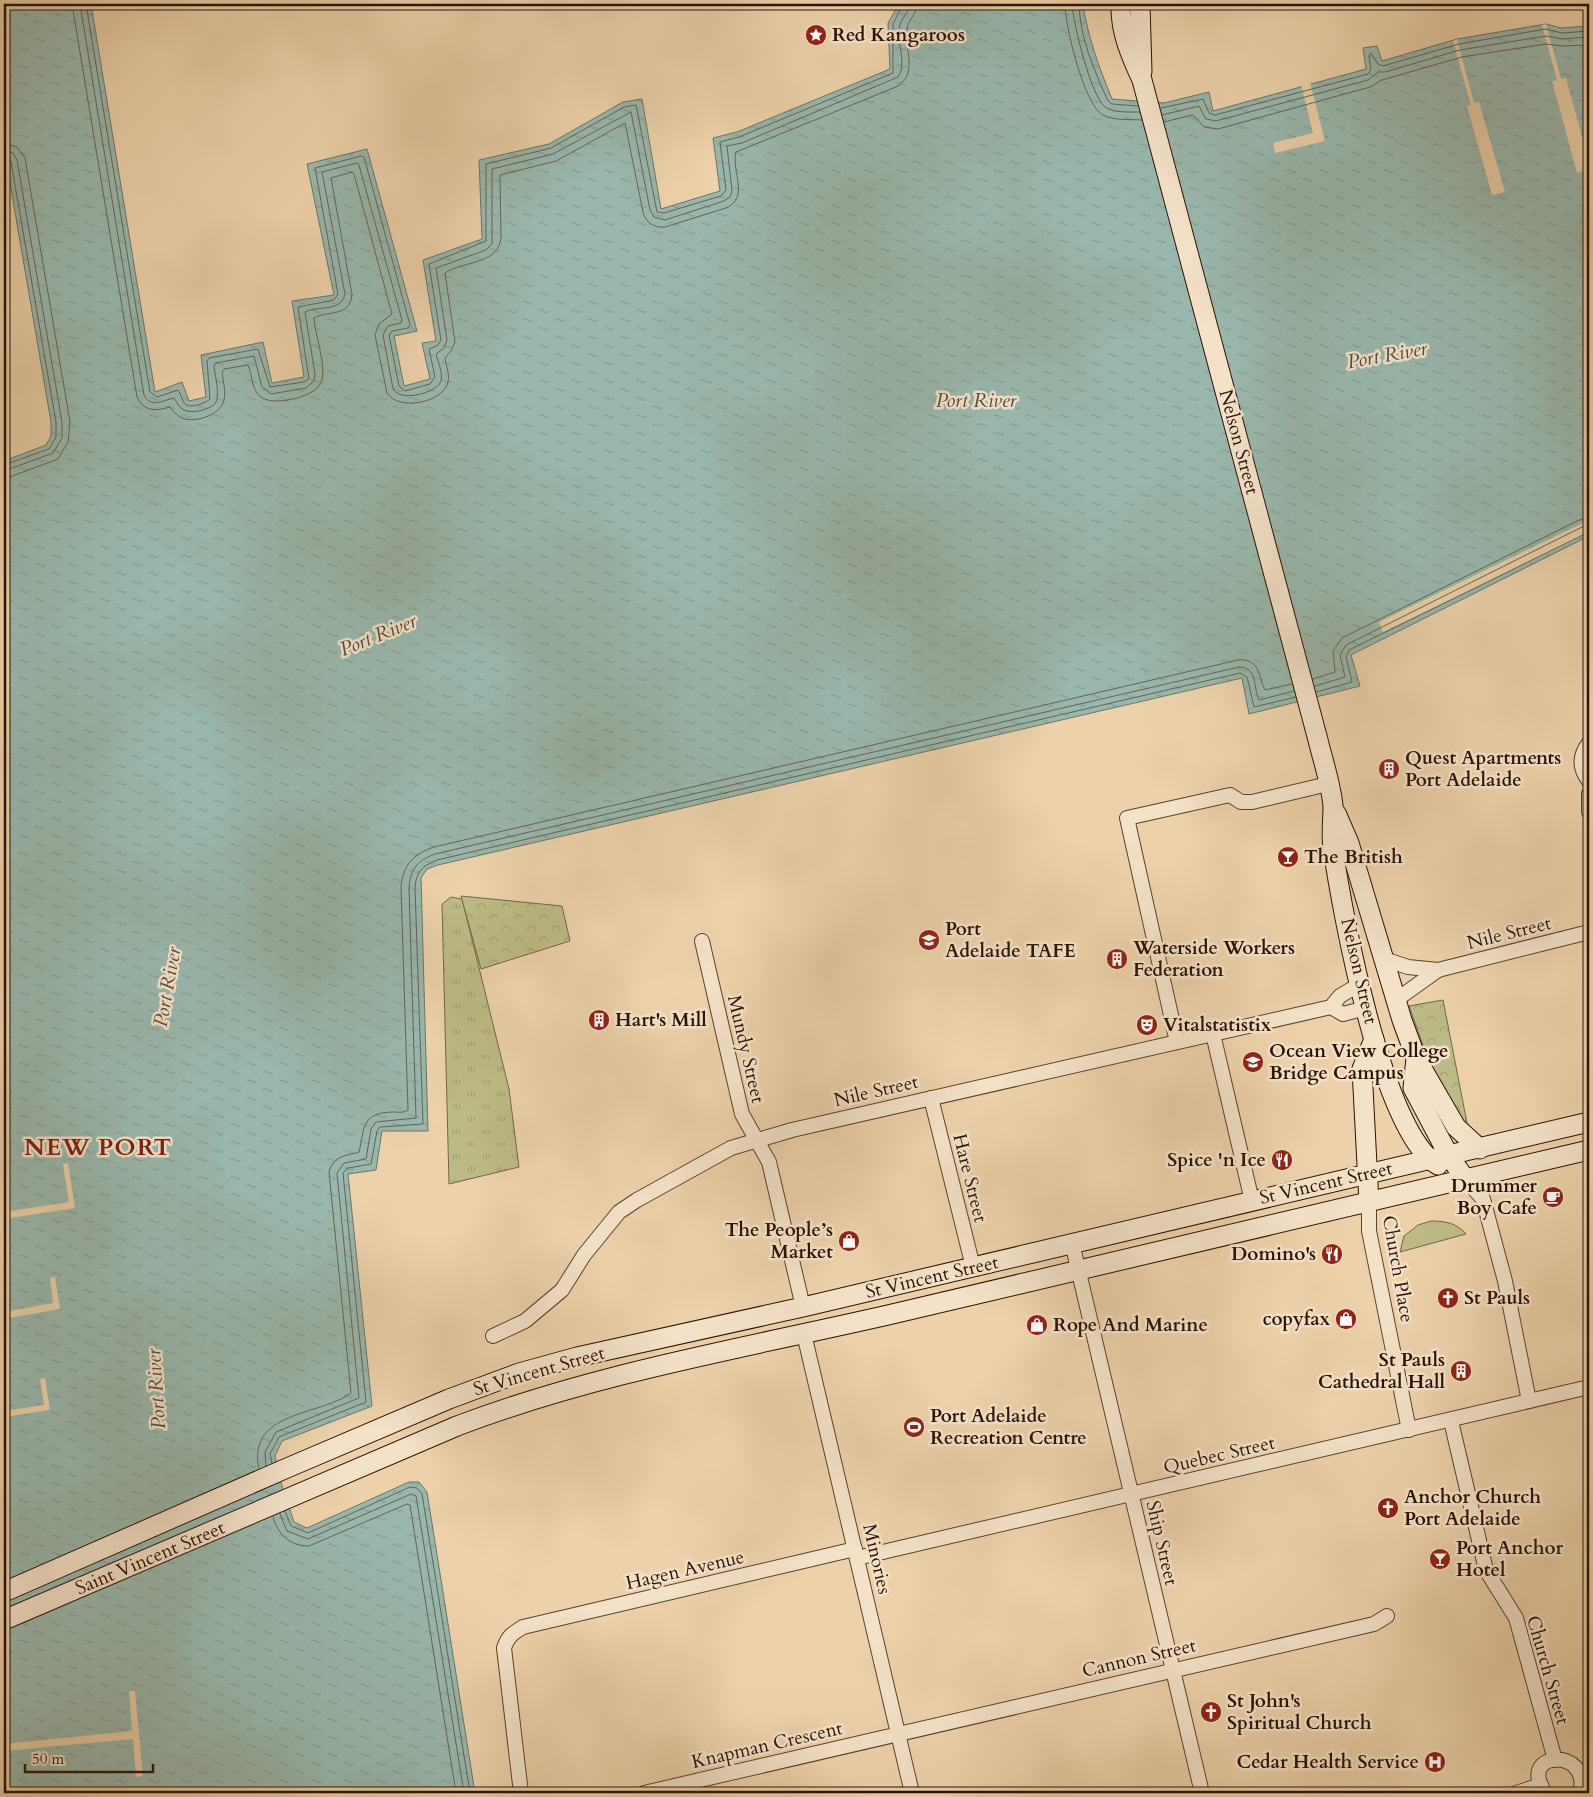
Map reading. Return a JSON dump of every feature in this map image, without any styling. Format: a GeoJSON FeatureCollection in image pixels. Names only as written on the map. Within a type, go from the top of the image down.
{"type":"FeatureCollection","features":[{"type":"Feature","properties":{"kind":"main road","name":"Nelson Street"},"geometry":{"type":"LineString","coordinates":[[1121,4],[1121,15],[1128,50],[1142,80],[1310,708],[1333,805],[1349,843],[1396,1000],[1416,1058],[1413,1088],[1448,1156],[1466,1180]]}},
{"type":"Feature","properties":{"kind":"main road","name":"Nelson Street"},"geometry":{"type":"LineString","coordinates":[[1140,4],[1142,80]]}},
{"type":"Feature","properties":{"kind":"main road","name":"Nelson Street"},"geometry":{"type":"LineString","coordinates":[[1333,805],[1333,846],[1360,984],[1374,1039],[1388,1088],[1400,1114],[1428,1160]]}},
{"type":"Feature","properties":{"kind":"main road"},"geometry":{"type":"LineString","coordinates":[[1369,1203],[1362,1069],[1374,1039]]}},
{"type":"Feature","properties":{"kind":"main road"},"geometry":{"type":"LineString","coordinates":[[1416,1058],[1456,1127],[1480,1149]]}},
{"type":"Feature","properties":{"kind":"main road","name":"St Vincent Street"},"geometry":{"type":"LineString","coordinates":[[287,1468],[449,1400],[519,1373],[577,1357],[803,1307],[1589,1122]]}},
{"type":"Feature","properties":{"kind":"main road","name":"St Vincent Street"},"geometry":{"type":"LineString","coordinates":[[296,1497],[493,1413],[585,1385],[1080,1271],[1589,1150]]}},
{"type":"Feature","properties":{"kind":"main road"},"geometry":{"type":"LineString","coordinates":[[1428,1160],[1466,1180]]}},
{"type":"Feature","properties":{"kind":"main road"},"geometry":{"type":"LineString","coordinates":[[803,1307],[804,1334]]}},
{"type":"Feature","properties":{"kind":"main road","name":"Saint Vincent Street"},"geometry":{"type":"LineString","coordinates":[[4,1592],[287,1468]]}},
{"type":"Feature","properties":{"kind":"main road","name":"Saint Vincent Street"},"geometry":{"type":"LineString","coordinates":[[4,1620],[296,1497]]}},
{"type":"Feature","properties":{"kind":"street"},"geometry":{"type":"LineString","coordinates":[[1589,743],[1581,759],[1581,767],[1589,781]]}},
{"type":"Feature","properties":{"kind":"street"},"geometry":{"type":"LineString","coordinates":[[1177,1042],[1127,818],[1230,795],[1241,802],[1252,802],[1328,784]]}},
{"type":"Feature","properties":{"kind":"street"},"geometry":{"type":"LineString","coordinates":[[1589,794],[1589,812]]}},
{"type":"Feature","properties":{"kind":"street","name":"Nile Street"},"geometry":{"type":"LineString","coordinates":[[1384,959],[1408,967],[1438,970],[1589,932]]}},
{"type":"Feature","properties":{"kind":"street","name":"Mundy Street"},"geometry":{"type":"LineString","coordinates":[[702,941],[742,1114],[769,1162],[803,1307]]}},
{"type":"Feature","properties":{"kind":"street","name":"Nile Street"},"geometry":{"type":"LineString","coordinates":[[1396,1000],[1438,970]]}},
{"type":"Feature","properties":{"kind":"street"},"geometry":{"type":"LineString","coordinates":[[1332,1007],[1340,996],[1360,984]]}},
{"type":"Feature","properties":{"kind":"street","name":"Nile Street"},"geometry":{"type":"LineString","coordinates":[[493,1336],[525,1321],[562,1290],[584,1255],[619,1212],[655,1189],[731,1148],[756,1140],[931,1098],[1332,1007],[1343,1014],[1366,1008]]}},
{"type":"Feature","properties":{"kind":"street"},"geometry":{"type":"LineString","coordinates":[[1213,1034],[1252,1200]]}},
{"type":"Feature","properties":{"kind":"street","name":"Hare Street"},"geometry":{"type":"LineString","coordinates":[[931,1098],[972,1267]]}},
{"type":"Feature","properties":{"kind":"street"},"geometry":{"type":"LineString","coordinates":[[1466,1180],[1483,1199],[1505,1281],[1530,1401]]}},
{"type":"Feature","properties":{"kind":"street","name":"Church Place"},"geometry":{"type":"LineString","coordinates":[[1369,1203],[1369,1232],[1409,1430]]}},
{"type":"Feature","properties":{"kind":"street","name":"Ship Street"},"geometry":{"type":"LineString","coordinates":[[1072,1243],[1202,1793]]}},
{"type":"Feature","properties":{"kind":"street","name":"Minories"},"geometry":{"type":"LineString","coordinates":[[804,1334],[912,1793]]}},
{"type":"Feature","properties":{"kind":"street","name":"Quebec Street"},"geometry":{"type":"LineString","coordinates":[[856,1553],[1132,1495],[1589,1387]]}},
{"type":"Feature","properties":{"kind":"street","name":"Church Street"},"geometry":{"type":"LineString","coordinates":[[1451,1420],[1486,1570],[1516,1618],[1555,1760]]}},
{"type":"Feature","properties":{"kind":"street","name":"Hagen Avenue"},"geometry":{"type":"LineString","coordinates":[[521,1793],[504,1648],[507,1638],[524,1627],[856,1553]]}},
{"type":"Feature","properties":{"kind":"street","name":"Cannon Street"},"geometry":{"type":"LineString","coordinates":[[898,1734],[1374,1624],[1387,1616]]}},
{"type":"Feature","properties":{"kind":"street","name":"Knapman Crescent"},"geometry":{"type":"LineString","coordinates":[[644,1793],[898,1734]]}},
{"type":"Feature","properties":{"kind":"street"},"geometry":{"type":"LineString","coordinates":[[1516,1793],[1543,1789],[1542,1773],[1545,1767],[1555,1760],[1568,1759],[1584,1765],[1584,1788]]}},
{"type":"Feature","properties":{"kind":"green space"},"geometry":{"type":"Polygon","coordinates":[[[461,896],[562,906],[570,941],[481,969],[461,896]]]}},
{"type":"Feature","properties":{"kind":"green space"},"geometry":{"type":"Polygon","coordinates":[[[451,897],[462,899],[509,1089],[519,1167],[449,1184],[442,904],[451,897]]]}},
{"type":"Feature","properties":{"kind":"green space"},"geometry":{"type":"Polygon","coordinates":[[[1443,1000],[1468,1128],[1437,1084],[1409,1006],[1443,1000]]]}},
{"type":"Feature","properties":{"kind":"green space"},"geometry":{"type":"Polygon","coordinates":[[[1431,1221],[1450,1223],[1459,1227],[1466,1234],[1400,1252],[1404,1236],[1418,1225],[1431,1221]]]}},
{"type":"Feature","properties":{"kind":"water","name":"Port River"},"geometry":{"type":"Polygon","coordinates":[[[4,4],[91,4],[155,392],[182,382],[189,401],[206,397],[201,355],[263,342],[272,383],[304,377],[292,301],[334,295],[307,164],[367,149],[417,331],[394,336],[404,386],[430,379],[422,343],[436,341],[423,260],[482,239],[479,160],[549,144],[623,102],[642,99],[661,209],[720,191],[713,138],[737,132],[890,69],[888,23],[899,4],[1083,4],[1095,52],[1112,99],[1164,103],[1209,92],[1213,111],[1366,69],[1363,48],[1377,46],[1382,61],[1457,39],[1546,24],[1561,28],[1589,26],[1589,536],[1351,655],[1360,686],[1249,714],[1242,678],[438,865],[427,869],[421,878],[428,1131],[382,1131],[376,1170],[348,1174],[372,1406],[282,1441],[275,1456],[282,1486],[294,1522],[307,1528],[409,1482],[419,1482],[427,1492],[475,1793],[4,1793],[4,461],[46,445],[51,436],[51,422],[4,148],[4,4]]]}},
{"type":"Feature","properties":{"kind":"pier"},"geometry":{"type":"Polygon","coordinates":[[[1546,24],[1561,79],[1566,78],[1589,163],[1589,169],[1577,173],[1552,81],[1557,80],[1542,25],[1546,24]]]}},
{"type":"Feature","properties":{"kind":"pier"},"geometry":{"type":"Polygon","coordinates":[[[1457,39],[1474,103],[1479,102],[1505,192],[1492,195],[1467,106],[1471,105],[1453,41],[1457,39]]]}},
{"type":"Feature","properties":{"kind":"pier"},"geometry":{"type":"Polygon","coordinates":[[[1310,82],[1325,141],[1275,153],[1273,143],[1313,133],[1301,84],[1310,82]]]}},
{"type":"Feature","properties":{"kind":"pier"},"geometry":{"type":"Polygon","coordinates":[[[1589,520],[1589,533],[1383,632],[1379,622],[1589,520]]]}},
{"type":"Feature","properties":{"kind":"pier"},"geometry":{"type":"Polygon","coordinates":[[[68,1163],[75,1208],[4,1219],[4,1212],[69,1202],[63,1164],[68,1163]]]}},
{"type":"Feature","properties":{"kind":"pier"},"geometry":{"type":"Polygon","coordinates":[[[55,1277],[60,1309],[4,1319],[4,1312],[53,1303],[50,1278],[55,1277]]]}},
{"type":"Feature","properties":{"kind":"pier"},"geometry":{"type":"Polygon","coordinates":[[[45,1378],[50,1410],[4,1417],[4,1411],[44,1405],[40,1379],[45,1378]]]}},
{"type":"Feature","properties":{"kind":"pier"},"geometry":{"type":"Polygon","coordinates":[[[129,1691],[135,1691],[143,1776],[136,1777],[133,1739],[4,1751],[4,1744],[132,1731],[129,1691]]]}},
{"type":"Feature","properties":{"kind":"place","name":"Red Kangaroos"},"geometry":{"type":"Point","coordinates":[816,35]}},
{"type":"Feature","properties":{"kind":"place","name":"Quest Apartments Port Adelaide"},"geometry":{"type":"Point","coordinates":[1389,769]}},
{"type":"Feature","properties":{"kind":"place","name":"The British"},"geometry":{"type":"Point","coordinates":[1288,857]}},
{"type":"Feature","properties":{"kind":"place","name":"Port Adelaide TAFE"},"geometry":{"type":"Point","coordinates":[929,940]}},
{"type":"Feature","properties":{"kind":"place","name":"Waterside Workers Federation"},"geometry":{"type":"Point","coordinates":[1117,959]}},
{"type":"Feature","properties":{"kind":"place","name":"Hart's Mill"},"geometry":{"type":"Point","coordinates":[599,1020]}},
{"type":"Feature","properties":{"kind":"place","name":"Vitalstatistix"},"geometry":{"type":"Point","coordinates":[1147,1025]}},
{"type":"Feature","properties":{"kind":"place","name":"Ocean View College Bridge Campus"},"geometry":{"type":"Point","coordinates":[1253,1062]}},
{"type":"Feature","properties":{"kind":"place","name":"Spice 'n Ice"},"geometry":{"type":"Point","coordinates":[1282,1160]}},
{"type":"Feature","properties":{"kind":"place","name":"Drummer Boy Cafe"},"geometry":{"type":"Point","coordinates":[1553,1197]}},
{"type":"Feature","properties":{"kind":"place","name":"The People’s Market"},"geometry":{"type":"Point","coordinates":[849,1241]}},
{"type":"Feature","properties":{"kind":"place","name":"Domino's"},"geometry":{"type":"Point","coordinates":[1332,1254]}},
{"type":"Feature","properties":{"kind":"place","name":"St Pauls"},"geometry":{"type":"Point","coordinates":[1448,1298]}},
{"type":"Feature","properties":{"kind":"place","name":"copyfax"},"geometry":{"type":"Point","coordinates":[1346,1319]}},
{"type":"Feature","properties":{"kind":"place","name":"Rope And Marine"},"geometry":{"type":"Point","coordinates":[1037,1325]}},
{"type":"Feature","properties":{"kind":"place","name":"St Pauls Cathedral Hall"},"geometry":{"type":"Point","coordinates":[1461,1371]}},
{"type":"Feature","properties":{"kind":"place","name":"Port Adelaide Recreation Centre"},"geometry":{"type":"Point","coordinates":[914,1427]}},
{"type":"Feature","properties":{"kind":"place","name":"Anchor Church Port Adelaide"},"geometry":{"type":"Point","coordinates":[1388,1508]}},
{"type":"Feature","properties":{"kind":"place","name":"Port Anchor Hotel"},"geometry":{"type":"Point","coordinates":[1440,1559]}},
{"type":"Feature","properties":{"kind":"place","name":"St John's Spiritual Church"},"geometry":{"type":"Point","coordinates":[1211,1712]}},
{"type":"Feature","properties":{"kind":"place","name":"Cedar Health Service"},"geometry":{"type":"Point","coordinates":[1435,1762]}},
{"type":"Feature","properties":{"kind":"district","name":"NEW PORT"},"geometry":{"type":"Point","coordinates":[98,1147]}}]}
